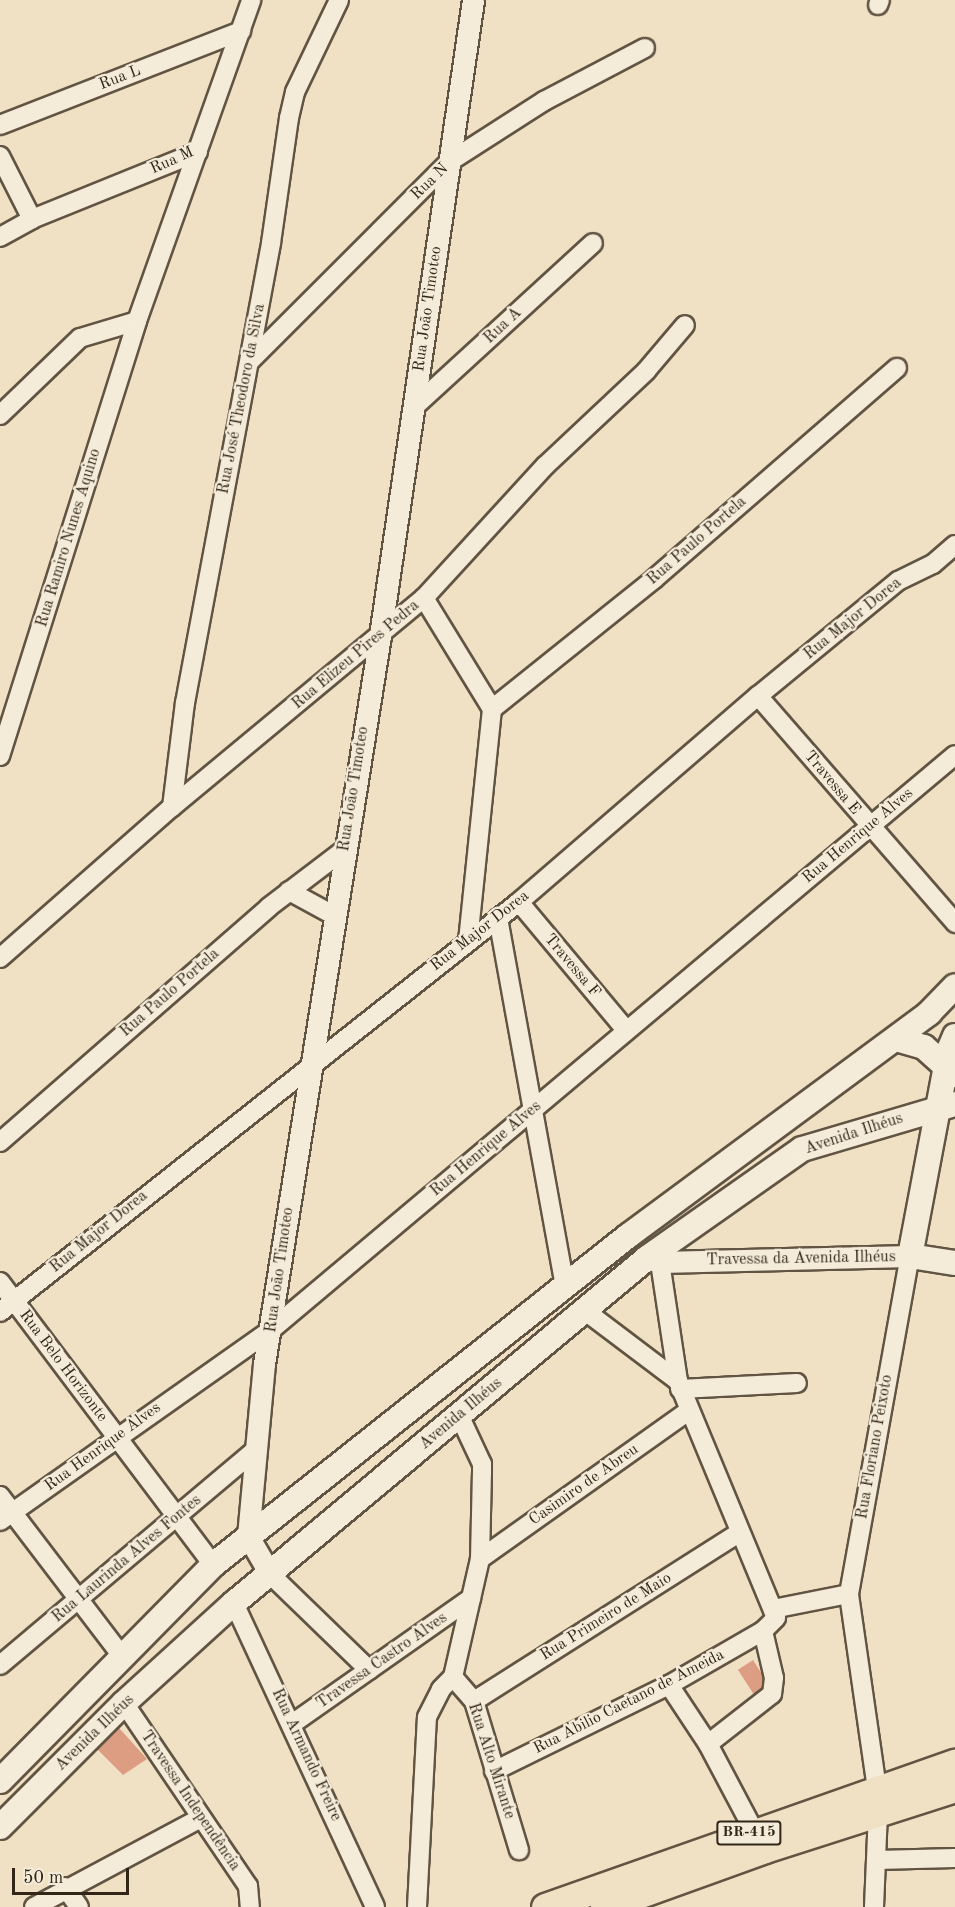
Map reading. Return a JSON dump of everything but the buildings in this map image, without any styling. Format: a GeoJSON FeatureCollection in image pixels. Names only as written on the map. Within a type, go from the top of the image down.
{"type":"FeatureCollection","features":[{"type":"Feature","properties":{"kind":"main road","name":"Avenida Ilhéus"},"geometry":{"type":"LineString","coordinates":[[0,1781],[121,1655],[213,1565],[565,1287],[896,1039],[955,986]]}},
{"type":"Feature","properties":{"kind":"main road"},"geometry":{"type":"LineString","coordinates":[[948,1106],[955,1036]]}},
{"type":"Feature","properties":{"kind":"main road"},"geometry":{"type":"LineString","coordinates":[[896,1039],[924,1047],[951,1070]]}},
{"type":"Feature","properties":{"kind":"main road","name":"Avenida Ilhéus"},"geometry":{"type":"LineString","coordinates":[[0,1827],[124,1703],[234,1603],[584,1310],[802,1149],[948,1106]]}},
{"type":"Feature","properties":{"kind":"main road","name":"Rua Floriano Peixoto"},"geometry":{"type":"LineString","coordinates":[[910,1256],[948,1106]]}},
{"type":"Feature","properties":{"kind":"main road","name":"Travessa da Avenida Ilhéus"},"geometry":{"type":"LineString","coordinates":[[910,1256],[955,1263]]}},
{"type":"Feature","properties":{"kind":"main road","name":"BR-415"},"geometry":{"type":"LineString","coordinates":[[604,1907],[877,1800],[955,1763]]}},
{"type":"Feature","properties":{"kind":"main road","name":"BR-415"},"geometry":{"type":"LineString","coordinates":[[545,1907],[754,1831],[877,1800],[955,1788]]}},
{"type":"Feature","properties":{"kind":"street","name":"Rua M"},"geometry":{"type":"LineString","coordinates":[[0,237],[32,219],[198,152],[250,0]]}},
{"type":"Feature","properties":{"kind":"street","name":"Rua José Theodoro da Silva"},"geometry":{"type":"LineString","coordinates":[[172,807],[185,703],[250,361],[286,155],[289,118],[295,92],[339,0]]}},
{"type":"Feature","properties":{"kind":"street","name":"Rua João Timoteo"},"geometry":{"type":"LineString","coordinates":[[248,1536],[253,1452],[310,1064],[380,636],[473,0]]}},
{"type":"Feature","properties":{"kind":"street","name":"Rua L"},"geometry":{"type":"LineString","coordinates":[[0,125],[241,31]]}},
{"type":"Feature","properties":{"kind":"street","name":"Rua N"},"geometry":{"type":"LineString","coordinates":[[250,361],[449,162],[544,101],[645,48]]}},
{"type":"Feature","properties":{"kind":"street","name":"Rua Ramiro Nunes Aquino"},"geometry":{"type":"LineString","coordinates":[[0,756],[137,321],[198,152]]}},
{"type":"Feature","properties":{"kind":"street"},"geometry":{"type":"LineString","coordinates":[[0,156],[32,219]]}},
{"type":"Feature","properties":{"kind":"street","name":"Rua A"},"geometry":{"type":"LineString","coordinates":[[413,408],[593,243]]}},
{"type":"Feature","properties":{"kind":"street"},"geometry":{"type":"LineString","coordinates":[[0,415],[80,338],[137,321]]}},
{"type":"Feature","properties":{"kind":"street","name":"Rua Elizeu Pires Pedra"},"geometry":{"type":"LineString","coordinates":[[0,958],[172,807],[424,598],[545,466],[646,371],[685,325]]}},
{"type":"Feature","properties":{"kind":"street","name":"Rua Paulo Portela"},"geometry":{"type":"LineString","coordinates":[[492,709],[654,579],[897,368]]}},
{"type":"Feature","properties":{"kind":"street","name":"Rua Major Dorea"},"geometry":{"type":"LineString","coordinates":[[7,1306],[310,1064],[519,902],[758,696],[898,581],[933,564],[955,545]]}},
{"type":"Feature","properties":{"kind":"street"},"geometry":{"type":"LineString","coordinates":[[424,598],[492,709],[468,941]]}},
{"type":"Feature","properties":{"kind":"street","name":"Travessa E"},"geometry":{"type":"LineString","coordinates":[[758,696],[955,923]]}},
{"type":"Feature","properties":{"kind":"street","name":"Rua Henrique Alves"},"geometry":{"type":"LineString","coordinates":[[6,1517],[117,1435],[272,1329],[955,755]]}},
{"type":"Feature","properties":{"kind":"street","name":"Rua Paulo Portela"},"geometry":{"type":"LineString","coordinates":[[0,1142],[289,891],[345,849]]}},
{"type":"Feature","properties":{"kind":"street"},"geometry":{"type":"LineString","coordinates":[[289,891],[335,916]]}},
{"type":"Feature","properties":{"kind":"street","name":"Travessa F"},"geometry":{"type":"LineString","coordinates":[[519,902],[626,1030]]}},
{"type":"Feature","properties":{"kind":"street"},"geometry":{"type":"LineString","coordinates":[[498,918],[535,1108],[565,1287]]}},
{"type":"Feature","properties":{"kind":"street","name":"Travessa da Avenida Ilhéus"},"geometry":{"type":"LineString","coordinates":[[653,1260],[910,1256]]}},
{"type":"Feature","properties":{"kind":"street","name":"Rua Floriano Peixoto"},"geometry":{"type":"LineString","coordinates":[[874,1907],[877,1800],[849,1594],[910,1256]]}},
{"type":"Feature","properties":{"kind":"street"},"geometry":{"type":"LineString","coordinates":[[653,1260],[679,1385],[739,1533],[773,1609],[774,1623],[762,1631],[774,1678],[772,1694],[708,1744]]}},
{"type":"Feature","properties":{"kind":"street","name":"Rua Belo Horizonte"},"geometry":{"type":"LineString","coordinates":[[0,1282],[7,1306],[117,1435],[213,1565]]}},
{"type":"Feature","properties":{"kind":"street"},"geometry":{"type":"LineString","coordinates":[[584,1310],[679,1385],[797,1383]]}},
{"type":"Feature","properties":{"kind":"street","name":"Casimiro de Abreu"},"geometry":{"type":"LineString","coordinates":[[480,1559],[688,1411]]}},
{"type":"Feature","properties":{"kind":"street"},"geometry":{"type":"LineString","coordinates":[[417,1907],[427,1717],[441,1689],[453,1677],[480,1559],[482,1464],[459,1415]]}},
{"type":"Feature","properties":{"kind":"street","name":"Rua Laurinda Alves Fontes"},"geometry":{"type":"LineString","coordinates":[[0,1665],[253,1452]]}},
{"type":"Feature","properties":{"kind":"street"},"geometry":{"type":"LineString","coordinates":[[0,1496],[6,1517],[78,1600],[121,1655]]}},
{"type":"Feature","properties":{"kind":"street","name":"Rua Primeiro de Maio"},"geometry":{"type":"LineString","coordinates":[[474,1701],[739,1533]]}},
{"type":"Feature","properties":{"kind":"street"},"geometry":{"type":"LineString","coordinates":[[248,1536],[270,1574],[369,1670]]}},
{"type":"Feature","properties":{"kind":"street"},"geometry":{"type":"LineString","coordinates":[[773,1609],[849,1594]]}},
{"type":"Feature","properties":{"kind":"street","name":"Travessa Castro Alves"},"geometry":{"type":"LineString","coordinates":[[292,1724],[471,1598]]}},
{"type":"Feature","properties":{"kind":"street","name":"Rua Armando Freire"},"geometry":{"type":"LineString","coordinates":[[234,1603],[375,1907]]}},
{"type":"Feature","properties":{"kind":"street","name":"Rua Abilio Caetano de Ameida"},"geometry":{"type":"LineString","coordinates":[[494,1771],[669,1685],[762,1631]]}},
{"type":"Feature","properties":{"kind":"street","name":"Rua Alto Mirante"},"geometry":{"type":"LineString","coordinates":[[453,1677],[474,1701],[519,1850]]}},
{"type":"Feature","properties":{"kind":"street"},"geometry":{"type":"LineString","coordinates":[[669,1685],[708,1744],[754,1831]]}},
{"type":"Feature","properties":{"kind":"street","name":"Travessa Independência"},"geometry":{"type":"LineString","coordinates":[[124,1703],[248,1886],[251,1904]]}},
{"type":"Feature","properties":{"kind":"street"},"geometry":{"type":"LineString","coordinates":[[34,1907],[65,1887],[201,1818]]}},
{"type":"Feature","properties":{"kind":"street"},"geometry":{"type":"LineString","coordinates":[[877,1860],[955,1858]]}},
{"type":"Feature","properties":{"kind":"street"},"geometry":{"type":"LineString","coordinates":[[65,1887],[79,1907]]}}]}
